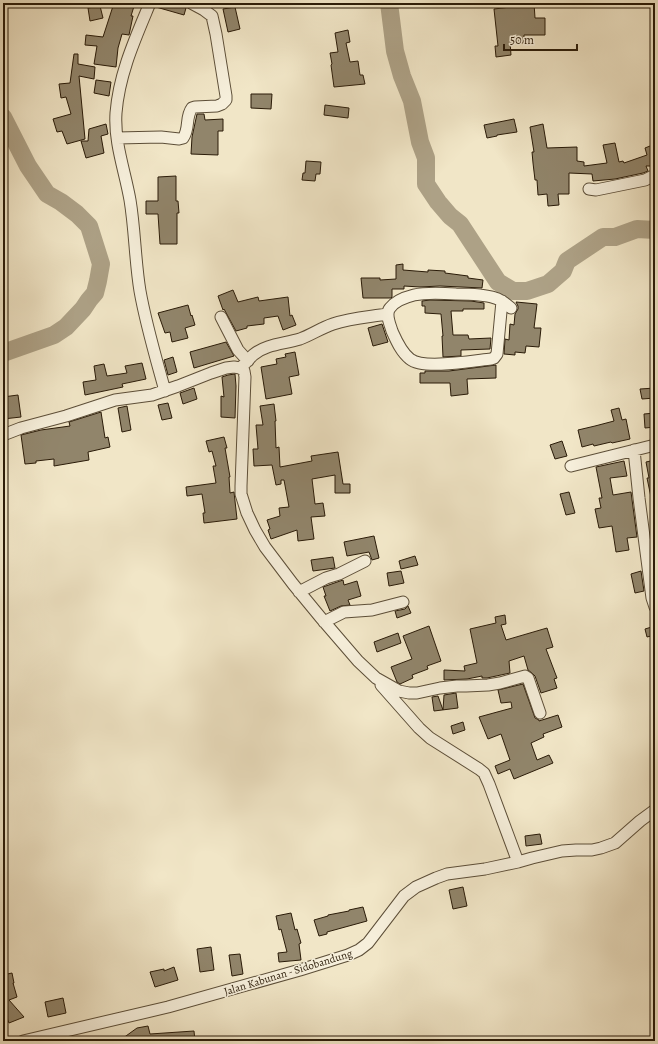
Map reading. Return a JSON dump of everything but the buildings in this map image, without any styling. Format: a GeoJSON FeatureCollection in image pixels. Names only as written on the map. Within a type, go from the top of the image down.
{"type":"FeatureCollection","features":[{"type":"Feature","properties":{"kind":"street"},"geometry":{"type":"LineString","coordinates":[[150,3],[133,44],[123,74],[116,115],[118,149],[131,206],[141,292],[148,329],[165,391]]}},
{"type":"Feature","properties":{"kind":"street"},"geometry":{"type":"LineString","coordinates":[[117,138],[183,138],[186,132],[189,113],[192,108],[195,106],[218,106],[226,100],[212,16],[208,12],[191,3]]}},
{"type":"Feature","properties":{"kind":"street"},"geometry":{"type":"LineString","coordinates":[[589,189],[596,190],[645,180],[655,175]]}},
{"type":"Feature","properties":{"kind":"street"},"geometry":{"type":"LineString","coordinates":[[502,301],[497,354],[496,357],[491,359],[428,364],[410,360],[402,350],[394,335],[388,314],[388,309],[394,303],[406,297],[436,293],[486,296],[502,301],[511,308]]}},
{"type":"Feature","properties":{"kind":"street"},"geometry":{"type":"LineString","coordinates":[[3,435],[21,428],[66,416],[115,400],[152,395],[165,391],[219,370],[244,364],[253,355],[264,348],[299,340],[335,323],[388,314]]}},
{"type":"Feature","properties":{"kind":"street"},"geometry":{"type":"LineString","coordinates":[[221,316],[244,364],[245,376],[241,494],[254,530],[299,592],[358,661],[376,678],[419,728],[430,738],[484,773],[518,862]]}},
{"type":"Feature","properties":{"kind":"street"},"geometry":{"type":"LineString","coordinates":[[571,466],[655,445]]}},
{"type":"Feature","properties":{"kind":"street"},"geometry":{"type":"LineString","coordinates":[[634,450],[639,498],[651,558],[652,598],[655,607]]}},
{"type":"Feature","properties":{"kind":"street"},"geometry":{"type":"LineString","coordinates":[[299,592],[365,561]]}},
{"type":"Feature","properties":{"kind":"street"},"geometry":{"type":"LineString","coordinates":[[324,622],[344,612],[372,610],[403,602]]}},
{"type":"Feature","properties":{"kind":"street"},"geometry":{"type":"LineString","coordinates":[[376,678],[399,691],[417,693],[457,686],[488,685],[525,676],[528,678],[540,713]]}},
{"type":"Feature","properties":{"kind":"street","name":"Jalan Kabunan - Sidobandung"},"geometry":{"type":"LineString","coordinates":[[23,1041],[168,1007],[348,955],[359,950],[368,943],[404,896],[416,887],[444,875],[518,862],[562,851],[592,850],[612,845],[655,810]]}},
{"type":"Feature","properties":{"kind":"waterway"},"geometry":{"type":"LineString","coordinates":[[389,3],[395,51],[402,76],[412,101],[420,142],[426,158],[426,184],[438,202],[450,216],[460,224],[498,282],[513,291],[527,291],[548,284],[563,271],[567,261],[603,237],[615,237],[637,229],[655,230]]}},
{"type":"Feature","properties":{"kind":"waterway"},"geometry":{"type":"LineString","coordinates":[[3,117],[28,166],[47,194],[77,214],[89,226],[101,264],[95,293],[83,309],[66,327],[54,335],[3,353]]}}]}
